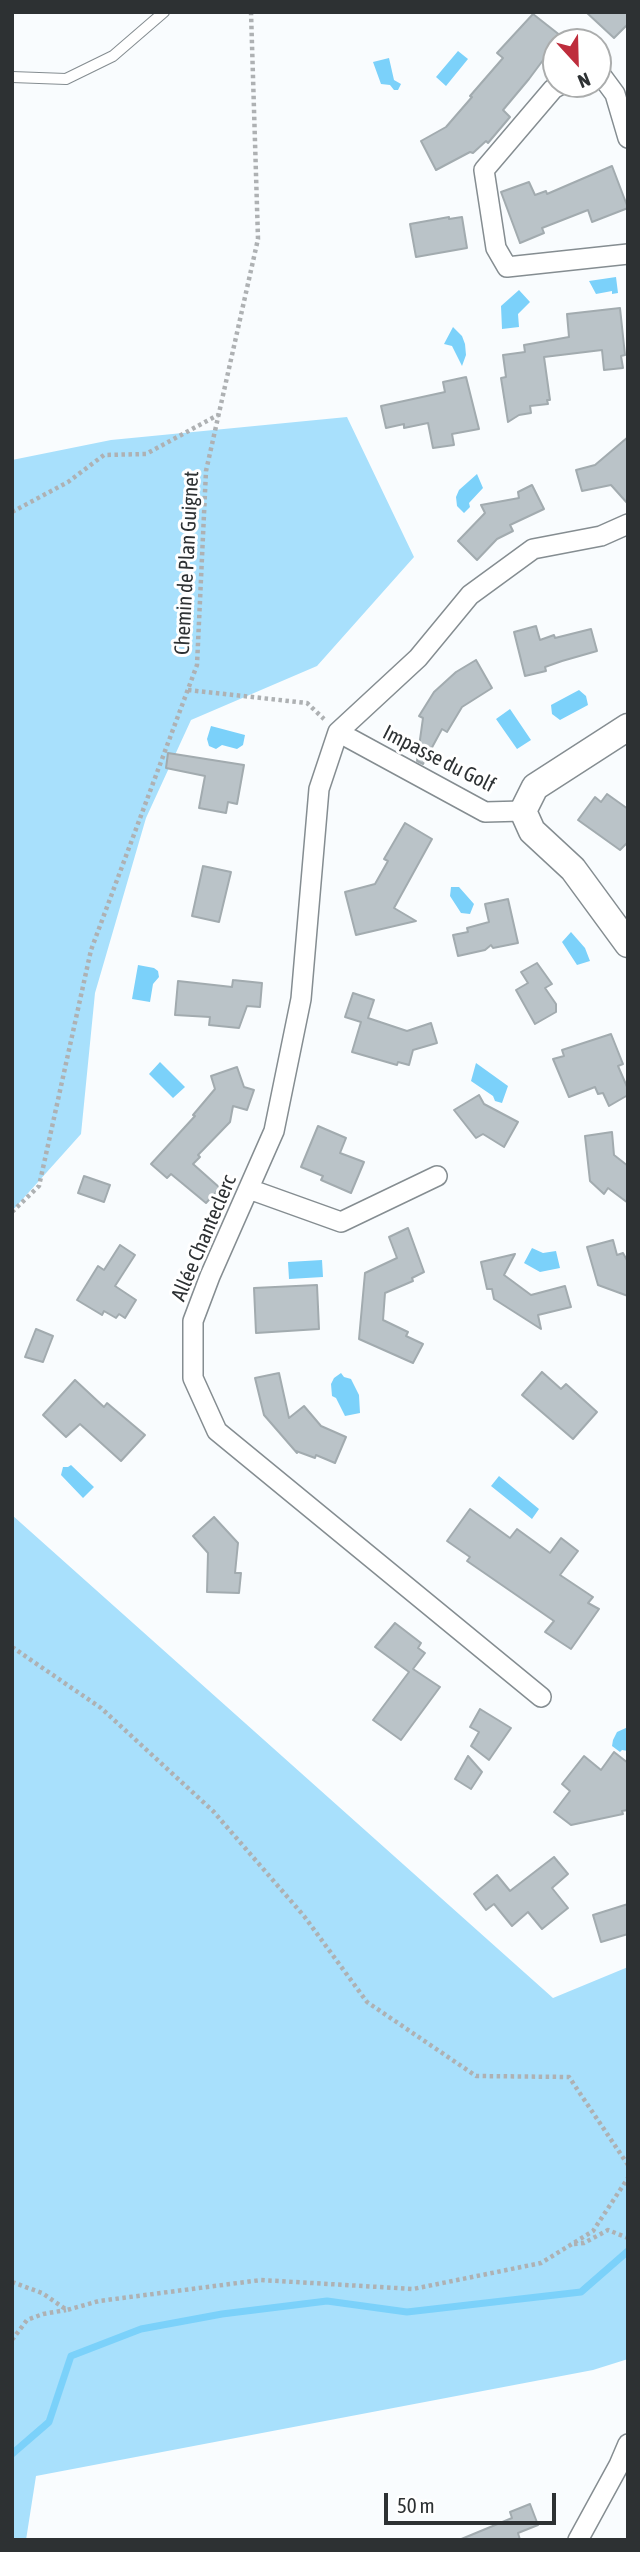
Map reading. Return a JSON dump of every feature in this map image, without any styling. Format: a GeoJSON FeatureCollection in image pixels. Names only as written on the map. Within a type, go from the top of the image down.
{"type":"FeatureCollection","features":[{"type":"Feature","properties":{"kind":"street"},"geometry":{"type":"LineString","coordinates":[[612,90],[628,138]]}},
{"type":"Feature","properties":{"kind":"street"},"geometry":{"type":"LineString","coordinates":[[546,98],[484,170],[496,248],[507,267],[628,254]]}},
{"type":"Feature","properties":{"kind":"street"},"geometry":{"type":"LineString","coordinates":[[338,732],[418,657],[470,595],[533,549],[601,536],[628,524]]}},
{"type":"Feature","properties":{"kind":"street"},"geometry":{"type":"LineString","coordinates":[[628,727],[535,787],[523,811],[531,831],[573,869],[628,944]]}},
{"type":"Feature","properties":{"kind":"street","name":"Impasse du Golf"},"geometry":{"type":"LineString","coordinates":[[338,732],[485,812],[523,811]]}},
{"type":"Feature","properties":{"kind":"street","name":"Allée Chanteclerc"},"geometry":{"type":"LineString","coordinates":[[338,732],[319,789],[302,999],[274,1131],[193,1321],[193,1378],[217,1431],[541,1698]]}},
{"type":"Feature","properties":{"kind":"street"},"geometry":{"type":"LineString","coordinates":[[249,1189],[341,1222],[437,1176]]}},
{"type":"Feature","properties":{"kind":"street"},"geometry":{"type":"LineString","coordinates":[[579,2540],[628,2444]]}},
{"type":"Feature","properties":{"kind":"lane"},"geometry":{"type":"LineString","coordinates":[[12,77],[66,79],[113,56],[164,12]]}},
{"type":"Feature","properties":{"kind":"path","name":"Chemin de Plan Guignet"},"geometry":{"type":"LineString","coordinates":[[12,1212],[39,1186],[91,950],[197,665],[206,471],[258,239],[251,12]]}},
{"type":"Feature","properties":{"kind":"path"},"geometry":{"type":"LineString","coordinates":[[12,512],[68,482],[104,455],[146,454],[219,414]]}},
{"type":"Feature","properties":{"kind":"path"},"geometry":{"type":"LineString","coordinates":[[187,690],[307,703],[338,732]]}},
{"type":"Feature","properties":{"kind":"path"},"geometry":{"type":"LineString","coordinates":[[12,1647],[101,1708],[213,1811],[304,1916],[367,2002],[476,2077],[569,2077],[628,2165]]}},
{"type":"Feature","properties":{"kind":"path"},"geometry":{"type":"LineString","coordinates":[[12,2340],[27,2320],[99,2301],[261,2280],[413,2289],[541,2263],[593,2231],[628,2178]]}},
{"type":"Feature","properties":{"kind":"path"},"geometry":{"type":"LineString","coordinates":[[570,2245],[584,2243],[608,2230],[628,2238]]}},
{"type":"Feature","properties":{"kind":"path"},"geometry":{"type":"LineString","coordinates":[[12,2282],[42,2293],[67,2310]]}},
{"type":"Feature","properties":{"kind":"shaded area"},"geometry":{"type":"Polygon","coordinates":[[[458,51],[468,59],[446,86],[436,77],[458,51]]]}},
{"type":"Feature","properties":{"kind":"shaded area"},"geometry":{"type":"Polygon","coordinates":[[[389,58],[394,80],[401,84],[398,90],[381,84],[373,62],[389,58]]]}},
{"type":"Feature","properties":{"kind":"shaded area"},"geometry":{"type":"Polygon","coordinates":[[[616,277],[618,293],[612,294],[612,291],[596,294],[589,281],[616,277]]]}},
{"type":"Feature","properties":{"kind":"shaded area"},"geometry":{"type":"Polygon","coordinates":[[[519,290],[530,302],[518,314],[519,327],[502,329],[501,306],[519,290]]]}},
{"type":"Feature","properties":{"kind":"shaded area"},"geometry":{"type":"Polygon","coordinates":[[[453,327],[462,336],[465,344],[466,355],[462,366],[452,346],[444,344],[453,327]]]}},
{"type":"Feature","properties":{"kind":"shaded area"},"geometry":{"type":"Polygon","coordinates":[[[347,417],[414,557],[317,666],[191,720],[146,818],[95,993],[81,1134],[12,1211],[12,460],[111,440],[347,417]]]}},
{"type":"Feature","properties":{"kind":"shaded area"},"geometry":{"type":"Polygon","coordinates":[[[477,474],[483,488],[464,513],[457,506],[456,497],[459,490],[477,474]]]}},
{"type":"Feature","properties":{"kind":"shaded area"},"geometry":{"type":"Polygon","coordinates":[[[579,690],[586,696],[588,705],[560,720],[552,714],[551,705],[579,690]]]}},
{"type":"Feature","properties":{"kind":"shaded area"},"geometry":{"type":"Polygon","coordinates":[[[510,709],[531,740],[517,749],[496,719],[510,709]]]}},
{"type":"Feature","properties":{"kind":"shaded area"},"geometry":{"type":"Polygon","coordinates":[[[211,726],[245,735],[243,745],[237,749],[222,745],[216,749],[209,746],[207,739],[211,726]]]}},
{"type":"Feature","properties":{"kind":"shaded area"},"geometry":{"type":"Polygon","coordinates":[[[451,887],[459,887],[474,904],[470,914],[461,913],[450,896],[451,887]]]}},
{"type":"Feature","properties":{"kind":"shaded area"},"geometry":{"type":"Polygon","coordinates":[[[571,932],[585,948],[590,961],[577,965],[562,942],[571,932]]]}},
{"type":"Feature","properties":{"kind":"shaded area"},"geometry":{"type":"Polygon","coordinates":[[[138,965],[158,971],[159,977],[153,984],[150,1002],[132,999],[138,965]]]}},
{"type":"Feature","properties":{"kind":"shaded area"},"geometry":{"type":"Polygon","coordinates":[[[160,1062],[185,1087],[173,1098],[149,1074],[160,1062]]]}},
{"type":"Feature","properties":{"kind":"shaded area"},"geometry":{"type":"Polygon","coordinates":[[[476,1063],[508,1086],[502,1103],[495,1101],[493,1096],[471,1081],[476,1063]]]}},
{"type":"Feature","properties":{"kind":"shaded area"},"geometry":{"type":"Polygon","coordinates":[[[532,1248],[543,1253],[556,1251],[560,1268],[540,1272],[524,1263],[532,1248]]]}},
{"type":"Feature","properties":{"kind":"shaded area"},"geometry":{"type":"Polygon","coordinates":[[[322,1260],[323,1277],[289,1279],[288,1262],[322,1260]]]}},
{"type":"Feature","properties":{"kind":"shaded area"},"geometry":{"type":"Polygon","coordinates":[[[341,1373],[351,1379],[359,1395],[360,1413],[345,1416],[336,1398],[332,1396],[331,1384],[341,1373]]]}},
{"type":"Feature","properties":{"kind":"shaded area"},"geometry":{"type":"Polygon","coordinates":[[[71,1465],[94,1487],[83,1498],[61,1475],[63,1467],[71,1465]]]}},
{"type":"Feature","properties":{"kind":"shaded area"},"geometry":{"type":"Polygon","coordinates":[[[499,1476],[539,1509],[532,1519],[491,1486],[499,1476]]]}},
{"type":"Feature","properties":{"kind":"shaded area"},"geometry":{"type":"Polygon","coordinates":[[[12,1515],[553,1998],[628,1967],[628,2359],[593,2370],[36,2476],[26,2540],[12,2540],[12,1515]]]}},
{"type":"Feature","properties":{"kind":"shaded area"},"geometry":{"type":"Polygon","coordinates":[[[628,1727],[628,1751],[620,1752],[612,1746],[613,1740],[617,1732],[628,1727]]]}},
{"type":"Feature","properties":{"kind":"building"},"geometry":{"type":"Polygon","coordinates":[[[586,12],[628,12],[628,24],[614,38],[612,28],[603,28],[586,12]]]}},
{"type":"Feature","properties":{"kind":"building"},"geometry":{"type":"Polygon","coordinates":[[[533,14],[551,28],[542,28],[542,62],[503,110],[510,117],[488,143],[486,141],[473,153],[470,152],[436,170],[421,141],[446,127],[472,97],[470,96],[503,58],[497,53],[533,14]]]}},
{"type":"Feature","properties":{"kind":"building"},"geometry":{"type":"Polygon","coordinates":[[[612,166],[628,208],[592,222],[588,210],[542,228],[544,233],[520,243],[501,192],[529,182],[535,195],[546,191],[547,194],[612,166]]]}},
{"type":"Feature","properties":{"kind":"building"},"geometry":{"type":"Polygon","coordinates":[[[462,217],[467,248],[416,257],[410,224],[462,217]]]}},
{"type":"Feature","properties":{"kind":"building"},"geometry":{"type":"Polygon","coordinates":[[[620,308],[625,355],[621,356],[623,368],[604,370],[602,350],[544,357],[550,400],[547,400],[548,404],[530,406],[531,413],[519,415],[508,422],[501,378],[506,377],[503,355],[525,352],[524,345],[569,337],[567,314],[620,308]]]}},
{"type":"Feature","properties":{"kind":"building"},"geometry":{"type":"Polygon","coordinates":[[[466,377],[479,429],[452,434],[454,445],[433,448],[428,423],[404,428],[404,424],[386,428],[381,406],[445,392],[443,382],[466,377]]]}},
{"type":"Feature","properties":{"kind":"building"},"geometry":{"type":"Polygon","coordinates":[[[628,437],[628,504],[611,485],[582,491],[576,470],[595,465],[628,437]]]}},
{"type":"Feature","properties":{"kind":"building"},"geometry":{"type":"Polygon","coordinates":[[[532,485],[544,509],[510,525],[513,531],[497,539],[477,560],[458,541],[485,513],[481,505],[519,498],[518,492],[532,485]]]}},
{"type":"Feature","properties":{"kind":"building"},"geometry":{"type":"Polygon","coordinates":[[[536,626],[540,640],[591,629],[597,651],[545,667],[546,671],[525,676],[514,632],[536,626]]]}},
{"type":"Feature","properties":{"kind":"building"},"geometry":{"type":"Polygon","coordinates":[[[476,660],[492,688],[462,707],[447,732],[442,729],[423,764],[417,761],[423,718],[419,716],[434,692],[456,672],[476,660]]]}},
{"type":"Feature","properties":{"kind":"building"},"geometry":{"type":"Polygon","coordinates":[[[168,753],[244,765],[237,804],[228,802],[226,813],[199,808],[205,776],[166,768],[168,753]]]}},
{"type":"Feature","properties":{"kind":"building"},"geometry":{"type":"Polygon","coordinates":[[[607,794],[628,809],[628,842],[620,850],[578,820],[595,797],[601,802],[607,794]]]}},
{"type":"Feature","properties":{"kind":"building"},"geometry":{"type":"Polygon","coordinates":[[[405,823],[432,839],[394,908],[416,921],[356,935],[345,892],[375,884],[388,861],[384,859],[405,823]]]}},
{"type":"Feature","properties":{"kind":"building"},"geometry":{"type":"Polygon","coordinates":[[[203,866],[231,872],[219,922],[192,916],[203,866]]]}},
{"type":"Feature","properties":{"kind":"building"},"geometry":{"type":"Polygon","coordinates":[[[508,899],[518,943],[493,948],[491,945],[485,950],[458,956],[453,935],[468,932],[467,928],[489,922],[485,904],[508,899]]]}},
{"type":"Feature","properties":{"kind":"building"},"geometry":{"type":"Polygon","coordinates":[[[537,963],[552,984],[545,988],[556,1004],[556,1012],[535,1024],[516,990],[528,983],[521,972],[537,963]]]}},
{"type":"Feature","properties":{"kind":"building"},"geometry":{"type":"Polygon","coordinates":[[[233,980],[262,983],[260,1007],[247,1006],[239,1028],[209,1025],[210,1017],[175,1015],[178,981],[232,987],[233,980]]]}},
{"type":"Feature","properties":{"kind":"building"},"geometry":{"type":"Polygon","coordinates":[[[353,993],[374,1000],[368,1018],[407,1031],[431,1023],[437,1043],[413,1050],[409,1065],[398,1062],[397,1065],[352,1052],[361,1022],[345,1017],[353,993]]]}},
{"type":"Feature","properties":{"kind":"building"},"geometry":{"type":"Polygon","coordinates":[[[611,1034],[623,1064],[618,1066],[628,1095],[609,1106],[603,1093],[598,1094],[595,1087],[569,1097],[553,1059],[564,1056],[562,1050],[611,1034]]]}},
{"type":"Feature","properties":{"kind":"building"},"geometry":{"type":"Polygon","coordinates":[[[237,1067],[244,1087],[254,1090],[247,1110],[233,1106],[230,1122],[198,1155],[200,1157],[193,1164],[220,1188],[206,1203],[171,1174],[167,1178],[151,1164],[195,1116],[193,1115],[215,1089],[211,1076],[237,1067]]]}},
{"type":"Feature","properties":{"kind":"building"},"geometry":{"type":"Polygon","coordinates":[[[479,1095],[484,1104],[518,1122],[504,1147],[483,1134],[476,1138],[454,1110],[479,1095]]]}},
{"type":"Feature","properties":{"kind":"building"},"geometry":{"type":"Polygon","coordinates":[[[318,1126],[346,1138],[340,1153],[364,1162],[351,1193],[321,1180],[323,1176],[301,1167],[318,1126]]]}},
{"type":"Feature","properties":{"kind":"building"},"geometry":{"type":"Polygon","coordinates":[[[612,1132],[614,1155],[628,1166],[628,1203],[608,1188],[604,1194],[590,1181],[585,1136],[612,1132]]]}},
{"type":"Feature","properties":{"kind":"building"},"geometry":{"type":"Polygon","coordinates":[[[84,1176],[110,1185],[104,1202],[78,1193],[84,1176]]]}},
{"type":"Feature","properties":{"kind":"building"},"geometry":{"type":"Polygon","coordinates":[[[408,1228],[424,1272],[412,1278],[413,1281],[385,1293],[383,1320],[408,1332],[406,1336],[423,1344],[413,1363],[359,1339],[365,1273],[397,1258],[389,1237],[408,1228]]]}},
{"type":"Feature","properties":{"kind":"building"},"geometry":{"type":"Polygon","coordinates":[[[613,1240],[617,1255],[623,1253],[628,1262],[628,1296],[598,1285],[587,1247],[613,1240]]]}},
{"type":"Feature","properties":{"kind":"building"},"geometry":{"type":"Polygon","coordinates":[[[120,1245],[135,1255],[115,1286],[136,1300],[125,1318],[119,1314],[116,1318],[104,1311],[102,1315],[77,1300],[98,1266],[104,1270],[120,1245]]]}},
{"type":"Feature","properties":{"kind":"building"},"geometry":{"type":"Polygon","coordinates":[[[515,1254],[504,1275],[531,1295],[565,1286],[571,1307],[538,1315],[541,1329],[494,1299],[492,1289],[487,1289],[481,1262],[515,1254]]]}},
{"type":"Feature","properties":{"kind":"building"},"geometry":{"type":"Polygon","coordinates":[[[317,1285],[319,1329],[256,1333],[254,1288],[317,1285]]]}},
{"type":"Feature","properties":{"kind":"building"},"geometry":{"type":"Polygon","coordinates":[[[36,1329],[53,1336],[43,1362],[25,1357],[36,1329]]]}},
{"type":"Feature","properties":{"kind":"building"},"geometry":{"type":"Polygon","coordinates":[[[542,1372],[561,1389],[566,1384],[597,1412],[573,1439],[522,1395],[542,1372]]]}},
{"type":"Feature","properties":{"kind":"building"},"geometry":{"type":"Polygon","coordinates":[[[279,1373],[289,1418],[304,1406],[321,1426],[346,1437],[335,1463],[316,1455],[315,1458],[296,1451],[297,1453],[264,1415],[255,1378],[279,1373]]]}},
{"type":"Feature","properties":{"kind":"building"},"geometry":{"type":"Polygon","coordinates":[[[75,1380],[104,1407],[107,1403],[145,1435],[121,1461],[80,1424],[66,1437],[43,1415],[75,1380]]]}},
{"type":"Feature","properties":{"kind":"building"},"geometry":{"type":"Polygon","coordinates":[[[470,1509],[510,1538],[517,1529],[550,1553],[561,1538],[578,1551],[560,1575],[593,1597],[588,1603],[599,1609],[571,1649],[545,1632],[554,1621],[467,1561],[470,1557],[447,1541],[470,1509]]]}},
{"type":"Feature","properties":{"kind":"building"},"geometry":{"type":"Polygon","coordinates":[[[214,1517],[238,1543],[235,1573],[241,1573],[239,1593],[207,1592],[208,1553],[193,1536],[214,1517]]]}},
{"type":"Feature","properties":{"kind":"building"},"geometry":{"type":"Polygon","coordinates":[[[395,1623],[421,1643],[418,1648],[425,1653],[413,1669],[440,1687],[401,1740],[373,1720],[409,1672],[375,1647],[395,1623]]]}},
{"type":"Feature","properties":{"kind":"building"},"geometry":{"type":"Polygon","coordinates":[[[480,1709],[511,1728],[489,1760],[471,1746],[479,1732],[470,1727],[480,1709]]]}},
{"type":"Feature","properties":{"kind":"building"},"geometry":{"type":"Polygon","coordinates":[[[614,1752],[628,1763],[628,1810],[622,1811],[623,1814],[571,1825],[554,1812],[570,1791],[562,1784],[584,1756],[601,1770],[614,1752]]]}},
{"type":"Feature","properties":{"kind":"building"},"geometry":{"type":"Polygon","coordinates":[[[468,1756],[482,1772],[471,1789],[455,1779],[468,1756]]]}},
{"type":"Feature","properties":{"kind":"building"},"geometry":{"type":"Polygon","coordinates":[[[554,1857],[568,1874],[552,1888],[568,1908],[542,1929],[528,1912],[512,1926],[494,1904],[486,1910],[474,1894],[497,1875],[510,1891],[554,1857]]]}},
{"type":"Feature","properties":{"kind":"building"},"geometry":{"type":"Polygon","coordinates":[[[628,1904],[628,1934],[601,1942],[593,1915],[628,1904]]]}},
{"type":"Feature","properties":{"kind":"building"},"geometry":{"type":"Polygon","coordinates":[[[530,2504],[538,2525],[518,2533],[520,2540],[459,2540],[512,2518],[510,2512],[530,2504]]]}},
{"type":"Feature","properties":{"kind":"waterway"},"geometry":{"type":"LineString","coordinates":[[12,2454],[49,2422],[71,2356],[141,2329],[222,2314],[327,2301],[407,2312],[581,2292],[628,2251]]}}]}
